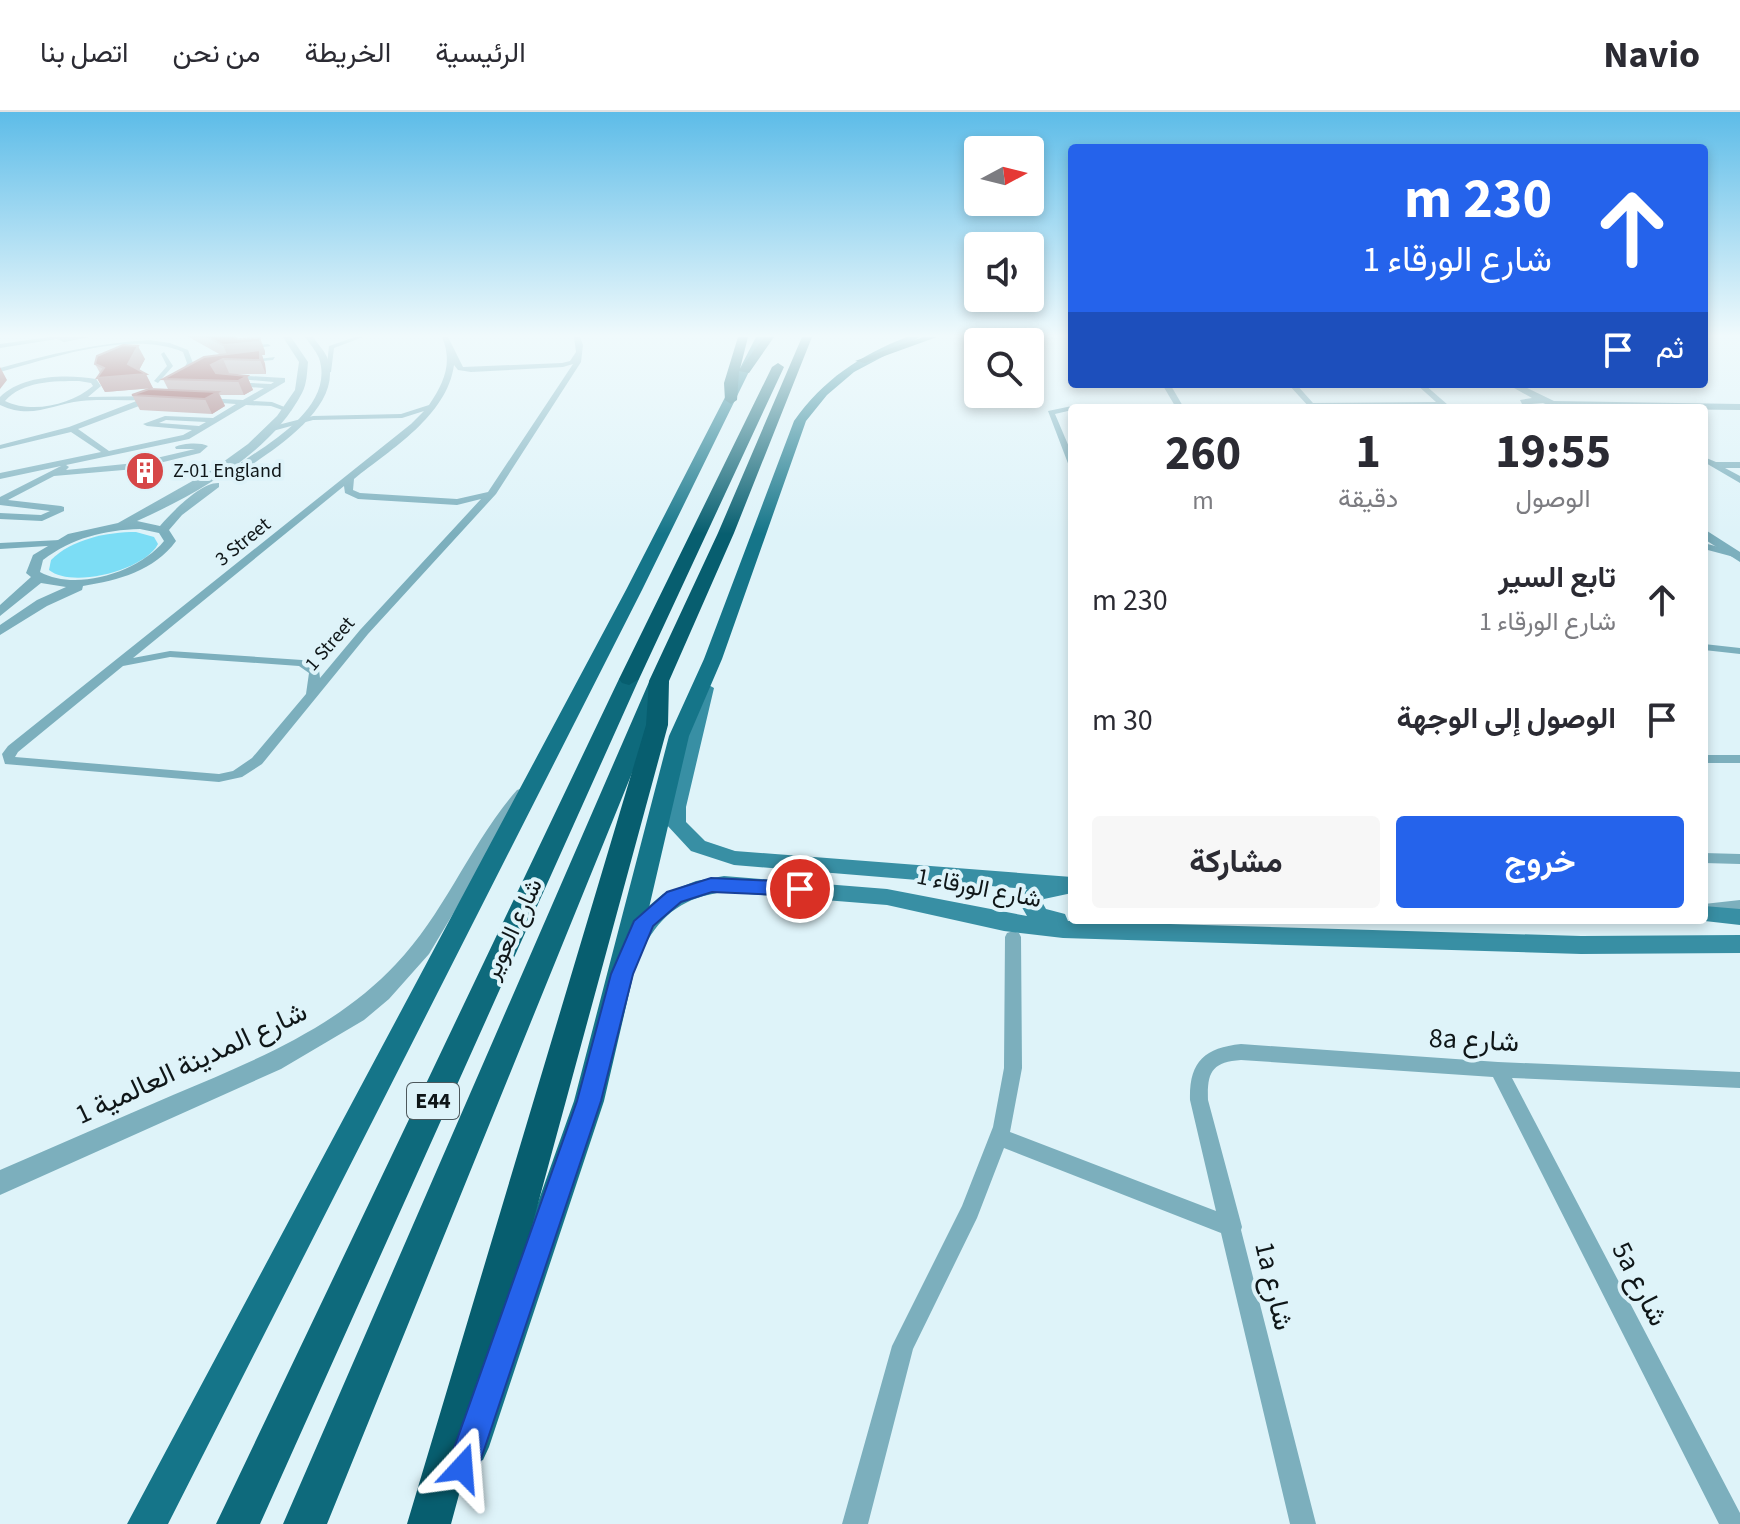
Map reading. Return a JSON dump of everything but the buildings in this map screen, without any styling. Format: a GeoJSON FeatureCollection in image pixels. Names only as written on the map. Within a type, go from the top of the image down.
{"type":"FeatureCollection","features":[{"type":"Feature","properties":{"kind":"highway","name":"شارع العوير"},"geometry":{"type":"LineString","coordinates":[[305,1524],[644,680],[764,403]]}},
{"type":"Feature","properties":{"kind":"highway","name":"شارع العوير"},"geometry":{"type":"LineString","coordinates":[[238,1524],[644,680],[726,533],[780,403]]}},
{"type":"Feature","properties":{"kind":"highway"},"geometry":{"type":"LineString","coordinates":[[429,1524],[657,725],[644,680]]}},
{"type":"Feature","properties":{"kind":"main road"},"geometry":{"type":"LineString","coordinates":[[147,1524],[730,403]]}},
{"type":"Feature","properties":{"kind":"main road"},"geometry":{"type":"LineString","coordinates":[[443,1524],[589,1101],[679,736],[713,659],[800,421],[812,403]]}},
{"type":"Feature","properties":{"kind":"main road","name":"شارع الورقاء 1"},"geometry":{"type":"LineString","coordinates":[[713,659],[676,807],[676,824],[689,840],[709,851],[748,859],[1068,888]]}},
{"type":"Feature","properties":{"kind":"main road","name":"شارع الورقاء 1"},"geometry":{"type":"LineString","coordinates":[[622,974],[644,921],[662,904],[698,888],[737,884],[887,897],[1024,925],[1581,945],[1740,944]]}},
{"type":"Feature","properties":{"kind":"main road"},"geometry":{"type":"LineString","coordinates":[[1068,888],[1038,891],[1031,898],[1031,907],[1044,918],[1068,922]]}},
{"type":"Feature","properties":{"kind":"main road"},"geometry":{"type":"LineString","coordinates":[[1708,913],[1740,917]]}},
{"type":"Feature","properties":{"kind":"main road"},"geometry":{"type":"LineString","coordinates":[[1078,924],[1107,929]]}},
{"type":"Feature","properties":{"kind":"street"},"geometry":{"type":"LineString","coordinates":[[2,403],[9,407],[1,416],[58,403]]}},
{"type":"Feature","properties":{"kind":"street"},"geometry":{"type":"LineString","coordinates":[[0,447],[68,430],[140,403]]}},
{"type":"Feature","properties":{"kind":"street"},"geometry":{"type":"LineString","coordinates":[[0,476],[180,439],[203,429],[245,403]]}},
{"type":"Feature","properties":{"kind":"street"},"geometry":{"type":"LineString","coordinates":[[267,403],[288,410]]}},
{"type":"Feature","properties":{"kind":"street"},"geometry":{"type":"LineString","coordinates":[[4,547],[60,543],[116,527],[167,502],[269,430],[293,403]]}},
{"type":"Feature","properties":{"kind":"street"},"geometry":{"type":"LineString","coordinates":[[163,530],[188,504],[264,451],[301,420],[314,403]]}},
{"type":"Feature","properties":{"kind":"street"},"geometry":{"type":"LineString","coordinates":[[269,430],[301,420],[402,416],[421,411],[432,403]]}},
{"type":"Feature","properties":{"kind":"street","name":"3 Street"},"geometry":{"type":"LineString","coordinates":[[13,749],[405,435],[434,403]]}},
{"type":"Feature","properties":{"kind":"street","name":"1 Street"},"geometry":{"type":"LineString","coordinates":[[13,749],[7,758],[16,762],[228,777],[252,766],[310,696],[493,492],[553,403]]}},
{"type":"Feature","properties":{"kind":"street"},"geometry":{"type":"LineString","coordinates":[[1708,407],[1740,407]]}},
{"type":"Feature","properties":{"kind":"street"},"geometry":{"type":"LineString","coordinates":[[1068,409],[1051,413],[1068,454]]}},
{"type":"Feature","properties":{"kind":"street"},"geometry":{"type":"LineString","coordinates":[[0,440],[94,414]]}},
{"type":"Feature","properties":{"kind":"street"},"geometry":{"type":"LineString","coordinates":[[203,429],[147,424],[165,418],[217,420]]}},
{"type":"Feature","properties":{"kind":"street"},"geometry":{"type":"LineString","coordinates":[[54,427],[68,430],[106,452]]}},
{"type":"Feature","properties":{"kind":"street"},"geometry":{"type":"LineString","coordinates":[[0,502],[24,487],[51,474],[80,463],[148,455],[191,444],[204,446],[197,451],[146,464],[51,474]]}},
{"type":"Feature","properties":{"kind":"street"},"geometry":{"type":"LineString","coordinates":[[0,467],[32,460],[42,466]]}},
{"type":"Feature","properties":{"kind":"street"},"geometry":{"type":"LineString","coordinates":[[1708,461],[1740,480]]}},
{"type":"Feature","properties":{"kind":"street"},"geometry":{"type":"LineString","coordinates":[[1716,465],[1740,465]]}},
{"type":"Feature","properties":{"kind":"street"},"geometry":{"type":"LineString","coordinates":[[350,479],[348,491],[363,496],[457,502],[493,492]]}},
{"type":"Feature","properties":{"kind":"street"},"geometry":{"type":"LineString","coordinates":[[0,490],[24,487]]}},
{"type":"Feature","properties":{"kind":"street"},"geometry":{"type":"LineString","coordinates":[[0,502],[61,509],[42,518],[0,516]]}},
{"type":"Feature","properties":{"kind":"street"},"geometry":{"type":"LineString","coordinates":[[0,631],[42,603],[92,580],[130,570],[158,556],[170,541],[163,530],[140,525],[116,527]]}},
{"type":"Feature","properties":{"kind":"street"},"geometry":{"type":"LineString","coordinates":[[1708,525],[1738,552]]}},
{"type":"Feature","properties":{"kind":"street"},"geometry":{"type":"LineString","coordinates":[[60,543],[35,561],[32,570],[38,578],[56,582],[92,580]]}},
{"type":"Feature","properties":{"kind":"street"},"geometry":{"type":"LineString","coordinates":[[1708,543],[1738,552]]}},
{"type":"Feature","properties":{"kind":"street"},"geometry":{"type":"LineString","coordinates":[[4,547],[26,552],[35,561]]}},
{"type":"Feature","properties":{"kind":"street"},"geometry":{"type":"LineString","coordinates":[[0,612],[38,578]]}},
{"type":"Feature","properties":{"kind":"street"},"geometry":{"type":"LineString","coordinates":[[1708,647],[1740,651]]}},
{"type":"Feature","properties":{"kind":"street"},"geometry":{"type":"LineString","coordinates":[[115,668],[142,658],[170,654],[302,663],[315,672],[310,696]]}},
{"type":"Feature","properties":{"kind":"street"},"geometry":{"type":"LineString","coordinates":[[1708,759],[1740,759]]}},
{"type":"Feature","properties":{"kind":"street","name":"شارع المدينة العالمية 1"},"geometry":{"type":"LineString","coordinates":[[0,1183],[278,1060],[353,1016],[394,981],[425,945],[452,904],[487,838],[534,783]]}},
{"type":"Feature","properties":{"kind":"street"},"geometry":{"type":"LineString","coordinates":[[1708,858],[1740,859]]}},
{"type":"Feature","properties":{"kind":"street"},"geometry":{"type":"LineString","coordinates":[[1708,911],[1740,906]]}},
{"type":"Feature","properties":{"kind":"street"},"geometry":{"type":"LineString","coordinates":[[855,1524],[903,1346],[970,1211],[999,1137],[1013,1068],[1013,937]]}},
{"type":"Feature","properties":{"kind":"street","name":"8a شارع"},"geometry":{"type":"LineString","coordinates":[[1207,1061],[1217,1055],[1241,1052],[1498,1070],[1740,1080]]}},
{"type":"Feature","properties":{"kind":"street","name":"1a شارع"},"geometry":{"type":"LineString","coordinates":[[1207,1061],[1200,1072],[1199,1100],[1303,1524]]}},
{"type":"Feature","properties":{"kind":"street","name":"5a شارع"},"geometry":{"type":"LineString","coordinates":[[1498,1070],[1732,1524]]}},
{"type":"Feature","properties":{"kind":"street"},"geometry":{"type":"LineString","coordinates":[[999,1137],[1232,1227]]}},
{"type":"Feature","properties":{"kind":"shaded area"},"geometry":{"type":"Polygon","coordinates":[[[136,532],[154,537],[158,544],[139,562],[124,569],[74,578],[49,570],[51,560],[79,542],[113,533],[136,532]]]}},
{"type":"Feature","properties":{"kind":"place","name":"Z-01 England"},"geometry":{"type":"Point","coordinates":[145,471]}},
{"type":"Feature","properties":{"kind":"route"},"geometry":{"type":"LineString","coordinates":[[462,1468],[589,1101],[622,974],[644,921],[674,897],[711,885],[800,889]]}}]}
